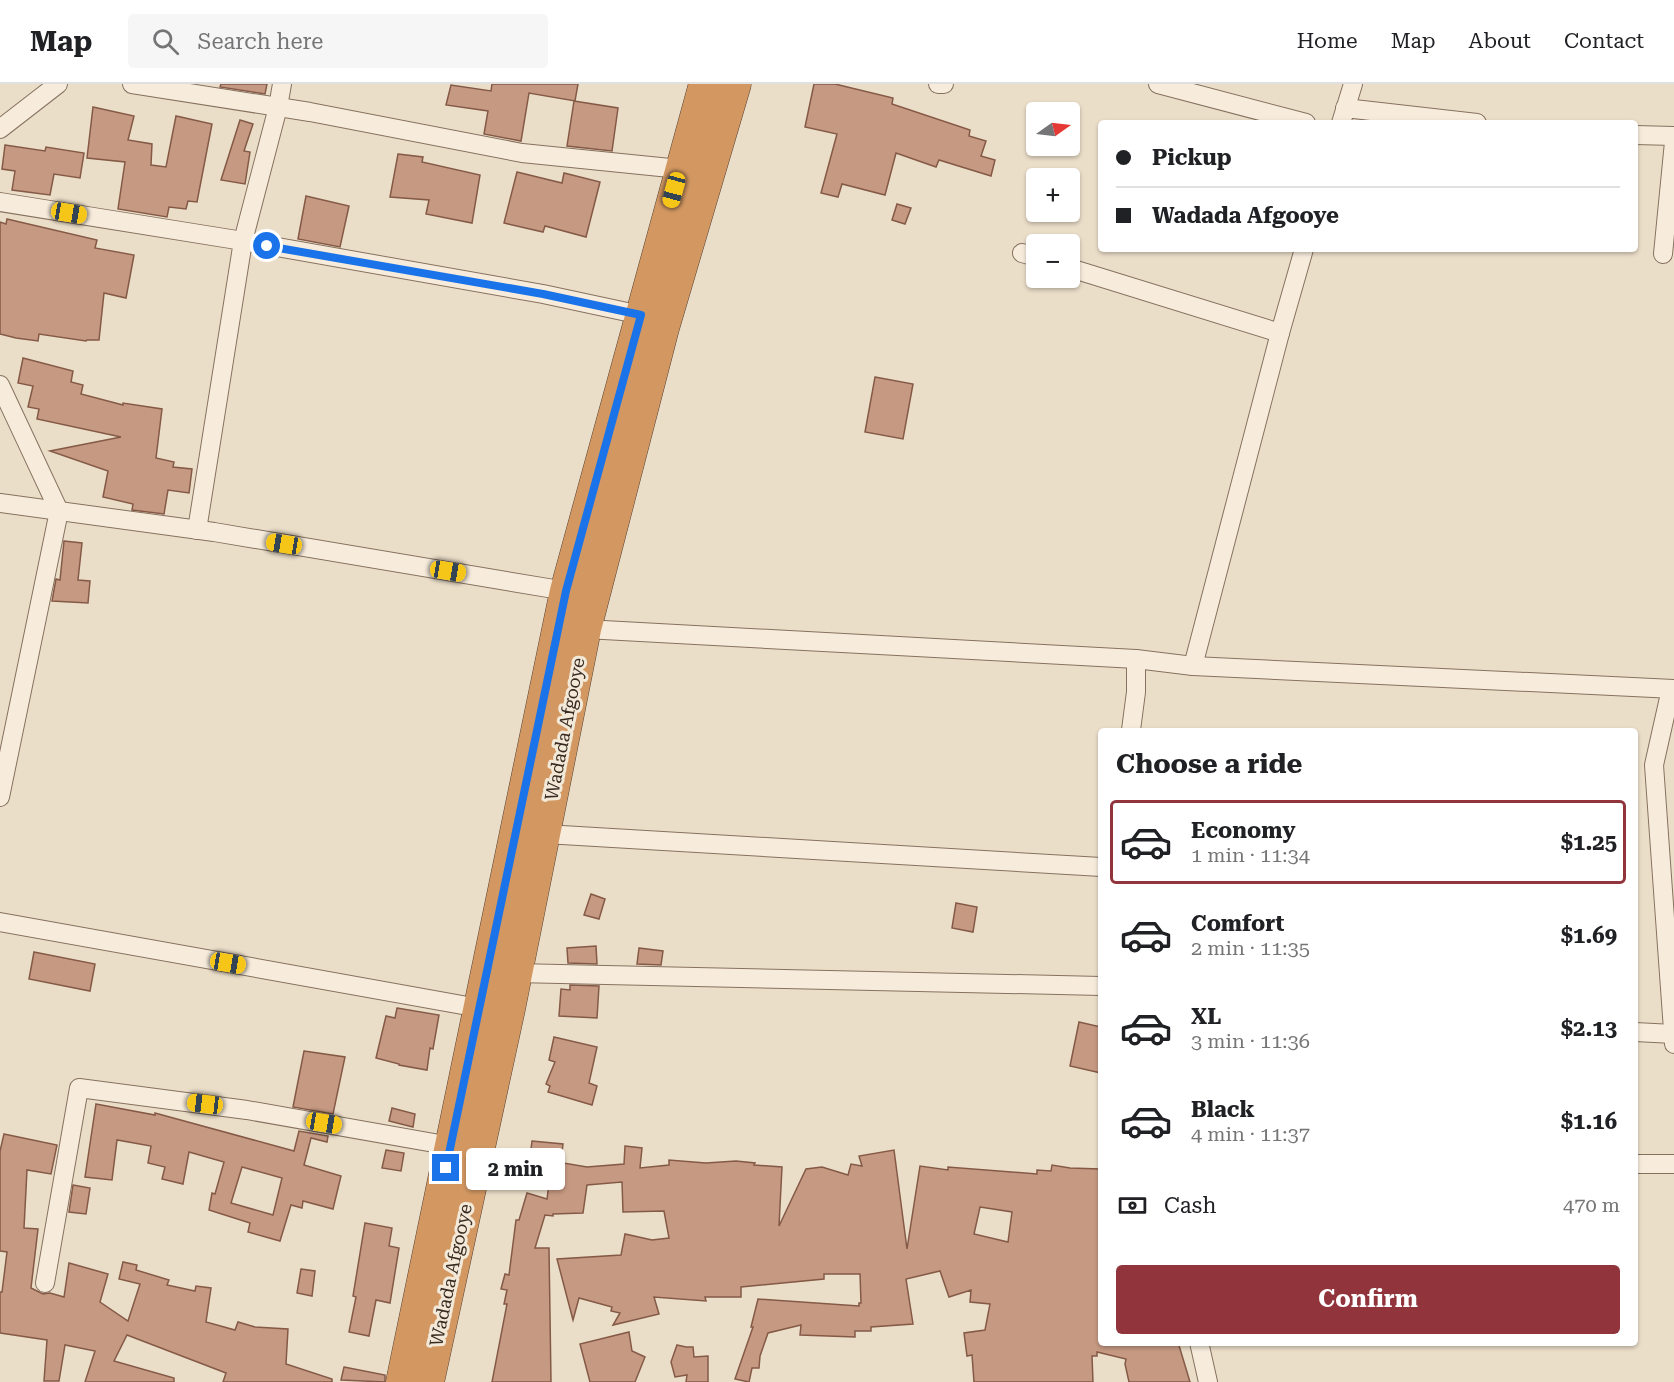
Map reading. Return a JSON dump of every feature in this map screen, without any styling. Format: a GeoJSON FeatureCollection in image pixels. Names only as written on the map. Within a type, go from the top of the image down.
{"type":"FeatureCollection","features":[{"type":"Feature","properties":{"kind":"highway","name":"Wadada Afgooye"},"geometry":{"type":"LineString","coordinates":[[402,1382],[566,591],[705,84]]}},
{"type":"Feature","properties":{"kind":"highway","name":"Wadada Afgooye"},"geometry":{"type":"LineString","coordinates":[[428,1382],[509,1009],[585,629],[663,328],[735,84]]}},
{"type":"Feature","properties":{"kind":"street"},"geometry":{"type":"LineString","coordinates":[[0,129],[58,84]]}},
{"type":"Feature","properties":{"kind":"street"},"geometry":{"type":"LineString","coordinates":[[132,84],[278,107],[522,153],[680,169]]}},
{"type":"Feature","properties":{"kind":"street"},"geometry":{"type":"LineString","coordinates":[[197,530],[243,242],[282,84]]}},
{"type":"Feature","properties":{"kind":"street"},"geometry":{"type":"LineString","coordinates":[[938,84],[945,84]]}},
{"type":"Feature","properties":{"kind":"street"},"geometry":{"type":"LineString","coordinates":[[1158,84],[1295,120]]}},
{"type":"Feature","properties":{"kind":"street"},"geometry":{"type":"LineString","coordinates":[[1353,84],[1343,116],[1420,120]]}},
{"type":"Feature","properties":{"kind":"street"},"geometry":{"type":"LineString","coordinates":[[1638,135],[1674,136]]}},
{"type":"Feature","properties":{"kind":"street"},"geometry":{"type":"LineString","coordinates":[[1663,254],[1674,142]]}},
{"type":"Feature","properties":{"kind":"street"},"geometry":{"type":"LineString","coordinates":[[0,202],[543,294],[641,315]]}},
{"type":"Feature","properties":{"kind":"street"},"geometry":{"type":"LineString","coordinates":[[1193,666],[1303,252]]}},
{"type":"Feature","properties":{"kind":"street"},"geometry":{"type":"LineString","coordinates":[[1080,271],[1280,333]]}},
{"type":"Feature","properties":{"kind":"street"},"geometry":{"type":"LineString","coordinates":[[0,385],[58,511],[0,797]]}},
{"type":"Feature","properties":{"kind":"street"},"geometry":{"type":"LineString","coordinates":[[0,503],[197,530],[566,591]]}},
{"type":"Feature","properties":{"kind":"street"},"geometry":{"type":"LineString","coordinates":[[585,629],[1136,659],[1193,666],[1673,689],[1654,765],[1674,1037],[1638,1032]]}},
{"type":"Feature","properties":{"kind":"street"},"geometry":{"type":"LineString","coordinates":[[1131,728],[1136,692],[1136,659]]}},
{"type":"Feature","properties":{"kind":"street"},"geometry":{"type":"LineString","coordinates":[[545,834],[1098,867]]}},
{"type":"Feature","properties":{"kind":"street"},"geometry":{"type":"LineString","coordinates":[[0,921],[479,1008]]}},
{"type":"Feature","properties":{"kind":"street"},"geometry":{"type":"LineString","coordinates":[[515,973],[1098,986]]}},
{"type":"Feature","properties":{"kind":"street"},"geometry":{"type":"LineString","coordinates":[[45,1283],[79,1088],[247,1110],[451,1146]]}},
{"type":"Feature","properties":{"kind":"street"},"geometry":{"type":"LineString","coordinates":[[1638,1164],[1674,1164]]}},
{"type":"Feature","properties":{"kind":"street"},"geometry":{"type":"LineString","coordinates":[[1200,1346],[1208,1382]]}},
{"type":"Feature","properties":{"kind":"building"},"geometry":{"type":"Polygon","coordinates":[[[221,84],[267,84],[265,94],[220,87],[221,84]]]}},
{"type":"Feature","properties":{"kind":"building"},"geometry":{"type":"Polygon","coordinates":[[[492,84],[578,84],[575,101],[529,93],[521,141],[484,134],[488,111],[446,105],[451,85],[491,91],[492,84]]]}},
{"type":"Feature","properties":{"kind":"building"},"geometry":{"type":"Polygon","coordinates":[[[814,84],[835,84],[893,98],[892,104],[970,130],[969,136],[986,141],[981,156],[995,160],[991,176],[939,160],[936,167],[896,153],[885,195],[842,184],[838,197],[821,193],[837,134],[805,127],[814,84]]]}},
{"type":"Feature","properties":{"kind":"building"},"geometry":{"type":"Polygon","coordinates":[[[574,101],[618,108],[612,151],[567,146],[574,101]]]}},
{"type":"Feature","properties":{"kind":"building"},"geometry":{"type":"Polygon","coordinates":[[[93,107],[134,116],[128,140],[152,144],[151,165],[166,167],[176,116],[212,124],[197,202],[188,201],[186,209],[169,207],[167,217],[118,209],[125,162],[87,158],[93,107]]]}},
{"type":"Feature","properties":{"kind":"building"},"geometry":{"type":"Polygon","coordinates":[[[240,120],[253,124],[244,151],[250,152],[245,184],[221,180],[240,120]]]}},
{"type":"Feature","properties":{"kind":"building"},"geometry":{"type":"Polygon","coordinates":[[[5,145],[45,151],[46,147],[84,153],[80,178],[54,174],[50,195],[12,190],[15,171],[2,169],[5,145]]]}},
{"type":"Feature","properties":{"kind":"building"},"geometry":{"type":"Polygon","coordinates":[[[398,154],[423,157],[422,162],[480,175],[472,223],[426,214],[429,200],[390,197],[398,154]]]}},
{"type":"Feature","properties":{"kind":"building"},"geometry":{"type":"Polygon","coordinates":[[[517,172],[562,183],[564,173],[600,182],[586,237],[545,226],[543,232],[504,223],[517,172]]]}},
{"type":"Feature","properties":{"kind":"building"},"geometry":{"type":"Polygon","coordinates":[[[306,196],[349,206],[340,247],[298,239],[306,196]]]}},
{"type":"Feature","properties":{"kind":"building"},"geometry":{"type":"Polygon","coordinates":[[[897,204],[911,208],[905,224],[892,220],[897,204]]]}},
{"type":"Feature","properties":{"kind":"building"},"geometry":{"type":"Polygon","coordinates":[[[7,219],[97,240],[95,248],[134,255],[126,298],[104,293],[99,340],[86,341],[39,334],[38,341],[0,334],[0,222],[6,224],[7,219]]]}},
{"type":"Feature","properties":{"kind":"building"},"geometry":{"type":"Polygon","coordinates":[[[23,358],[73,371],[71,382],[83,385],[81,394],[123,405],[123,403],[162,409],[156,458],[174,462],[173,467],[192,469],[189,493],[168,490],[164,514],[132,510],[133,504],[103,497],[108,471],[50,451],[121,437],[37,419],[39,409],[28,407],[33,386],[18,383],[23,358]]]}},
{"type":"Feature","properties":{"kind":"building"},"geometry":{"type":"Polygon","coordinates":[[[875,377],[913,384],[903,439],[865,432],[875,377]]]}},
{"type":"Feature","properties":{"kind":"building"},"geometry":{"type":"Polygon","coordinates":[[[64,541],[82,543],[78,580],[90,581],[88,603],[52,601],[56,579],[60,580],[64,541]]]}},
{"type":"Feature","properties":{"kind":"building"},"geometry":{"type":"Polygon","coordinates":[[[591,894],[605,899],[599,919],[584,915],[591,894]]]}},
{"type":"Feature","properties":{"kind":"building"},"geometry":{"type":"Polygon","coordinates":[[[956,903],[977,907],[973,932],[952,928],[956,903]]]}},
{"type":"Feature","properties":{"kind":"building"},"geometry":{"type":"Polygon","coordinates":[[[596,946],[597,964],[568,963],[567,948],[596,946]]]}},
{"type":"Feature","properties":{"kind":"building"},"geometry":{"type":"Polygon","coordinates":[[[639,948],[663,951],[661,965],[637,964],[639,948]]]}},
{"type":"Feature","properties":{"kind":"building"},"geometry":{"type":"Polygon","coordinates":[[[34,952],[95,964],[90,991],[29,979],[34,952]]]}},
{"type":"Feature","properties":{"kind":"building"},"geometry":{"type":"Polygon","coordinates":[[[570,985],[599,986],[597,1018],[559,1016],[561,989],[570,990],[570,985]]]}},
{"type":"Feature","properties":{"kind":"building"},"geometry":{"type":"Polygon","coordinates":[[[397,1008],[439,1015],[427,1070],[376,1058],[386,1016],[395,1018],[397,1008]]]}},
{"type":"Feature","properties":{"kind":"building"},"geometry":{"type":"Polygon","coordinates":[[[1079,1022],[1098,1026],[1098,1072],[1070,1066],[1079,1022]]]}},
{"type":"Feature","properties":{"kind":"building"},"geometry":{"type":"Polygon","coordinates":[[[554,1037],[597,1047],[589,1083],[597,1086],[592,1105],[548,1092],[550,1086],[546,1084],[555,1062],[549,1060],[554,1037]]]}},
{"type":"Feature","properties":{"kind":"building"},"geometry":{"type":"Polygon","coordinates":[[[304,1051],[345,1057],[333,1114],[293,1107],[304,1051]]]}},
{"type":"Feature","properties":{"kind":"building"},"geometry":{"type":"Polygon","coordinates":[[[96,1104],[155,1115],[155,1113],[294,1151],[299,1131],[328,1136],[327,1142],[311,1138],[304,1165],[341,1176],[333,1209],[303,1201],[302,1208],[291,1205],[280,1241],[248,1232],[250,1223],[209,1210],[212,1193],[215,1194],[224,1162],[189,1152],[183,1184],[162,1179],[165,1167],[148,1163],[151,1146],[117,1140],[112,1180],[85,1177],[96,1104]],[[242,1167],[231,1203],[273,1215],[282,1178],[242,1167]]]}},
{"type":"Feature","properties":{"kind":"building"},"geometry":{"type":"Polygon","coordinates":[[[392,1108],[415,1114],[413,1127],[389,1121],[392,1108]]]}},
{"type":"Feature","properties":{"kind":"building"},"geometry":{"type":"Polygon","coordinates":[[[4,1134],[57,1145],[51,1174],[27,1170],[24,1228],[38,1229],[31,1288],[43,1294],[50,1293],[64,1297],[69,1263],[108,1274],[100,1302],[128,1321],[140,1284],[119,1279],[123,1262],[137,1265],[136,1270],[169,1280],[167,1285],[195,1291],[196,1286],[211,1288],[206,1322],[235,1330],[238,1322],[255,1327],[288,1329],[286,1364],[332,1379],[332,1382],[223,1382],[226,1373],[127,1335],[114,1361],[174,1378],[174,1382],[85,1382],[95,1351],[65,1345],[59,1381],[44,1381],[47,1340],[0,1333],[0,1292],[2,1292],[7,1252],[0,1251],[0,1151],[4,1134]]]}},
{"type":"Feature","properties":{"kind":"building"},"geometry":{"type":"Polygon","coordinates":[[[532,1141],[563,1144],[561,1161],[530,1157],[532,1141]]]}},
{"type":"Feature","properties":{"kind":"building"},"geometry":{"type":"Polygon","coordinates":[[[625,1146],[642,1148],[640,1168],[669,1165],[669,1160],[706,1163],[736,1161],[782,1167],[779,1226],[806,1169],[822,1167],[848,1175],[851,1164],[862,1166],[859,1156],[894,1150],[907,1249],[920,1166],[948,1170],[948,1167],[1037,1174],[1037,1170],[1051,1171],[1052,1165],[1098,1169],[1098,1346],[1179,1346],[1190,1382],[1129,1382],[1126,1359],[1097,1352],[1097,1356],[1092,1356],[1093,1382],[974,1382],[972,1355],[967,1356],[964,1333],[985,1330],[990,1304],[970,1302],[971,1290],[949,1297],[940,1271],[906,1279],[913,1324],[871,1327],[871,1331],[855,1331],[855,1337],[800,1335],[801,1325],[768,1333],[760,1356],[759,1368],[752,1368],[749,1382],[735,1379],[753,1327],[751,1327],[758,1299],[859,1306],[861,1303],[860,1274],[824,1274],[824,1279],[741,1287],[741,1297],[705,1297],[706,1301],[654,1297],[659,1314],[613,1325],[620,1313],[611,1311],[612,1307],[579,1298],[573,1320],[557,1259],[621,1255],[625,1234],[652,1240],[669,1238],[664,1211],[623,1212],[622,1182],[587,1185],[583,1213],[545,1215],[535,1248],[549,1248],[551,1382],[492,1382],[507,1304],[504,1304],[507,1290],[501,1289],[505,1274],[509,1275],[516,1220],[519,1220],[527,1193],[547,1199],[552,1161],[587,1167],[624,1164],[625,1146]],[[980,1207],[974,1234],[1008,1242],[1012,1212],[980,1207]]]}},
{"type":"Feature","properties":{"kind":"building"},"geometry":{"type":"Polygon","coordinates":[[[386,1150],[404,1153],[401,1171],[382,1168],[386,1150]]]}},
{"type":"Feature","properties":{"kind":"building"},"geometry":{"type":"Polygon","coordinates":[[[73,1185],[90,1188],[86,1214],[69,1212],[73,1185]]]}},
{"type":"Feature","properties":{"kind":"building"},"geometry":{"type":"Polygon","coordinates":[[[365,1223],[392,1228],[389,1246],[399,1248],[390,1303],[376,1300],[369,1336],[349,1332],[356,1297],[353,1296],[365,1223]]]}},
{"type":"Feature","properties":{"kind":"building"},"geometry":{"type":"Polygon","coordinates":[[[301,1269],[315,1271],[312,1296],[297,1293],[301,1269]]]}},
{"type":"Feature","properties":{"kind":"building"},"geometry":{"type":"Polygon","coordinates":[[[629,1332],[632,1351],[645,1357],[635,1382],[590,1382],[580,1344],[629,1332]]]}},
{"type":"Feature","properties":{"kind":"building"},"geometry":{"type":"Polygon","coordinates":[[[677,1345],[693,1347],[694,1357],[708,1356],[708,1382],[686,1382],[687,1375],[675,1377],[671,1362],[677,1345]]]}},
{"type":"Feature","properties":{"kind":"building"},"geometry":{"type":"Polygon","coordinates":[[[344,1367],[385,1375],[385,1382],[341,1380],[344,1367]]]}},
{"type":"Feature","properties":{"kind":"route"},"geometry":{"type":"LineString","coordinates":[[267,246],[543,294],[641,315],[566,591],[446,1168]]}}]}
